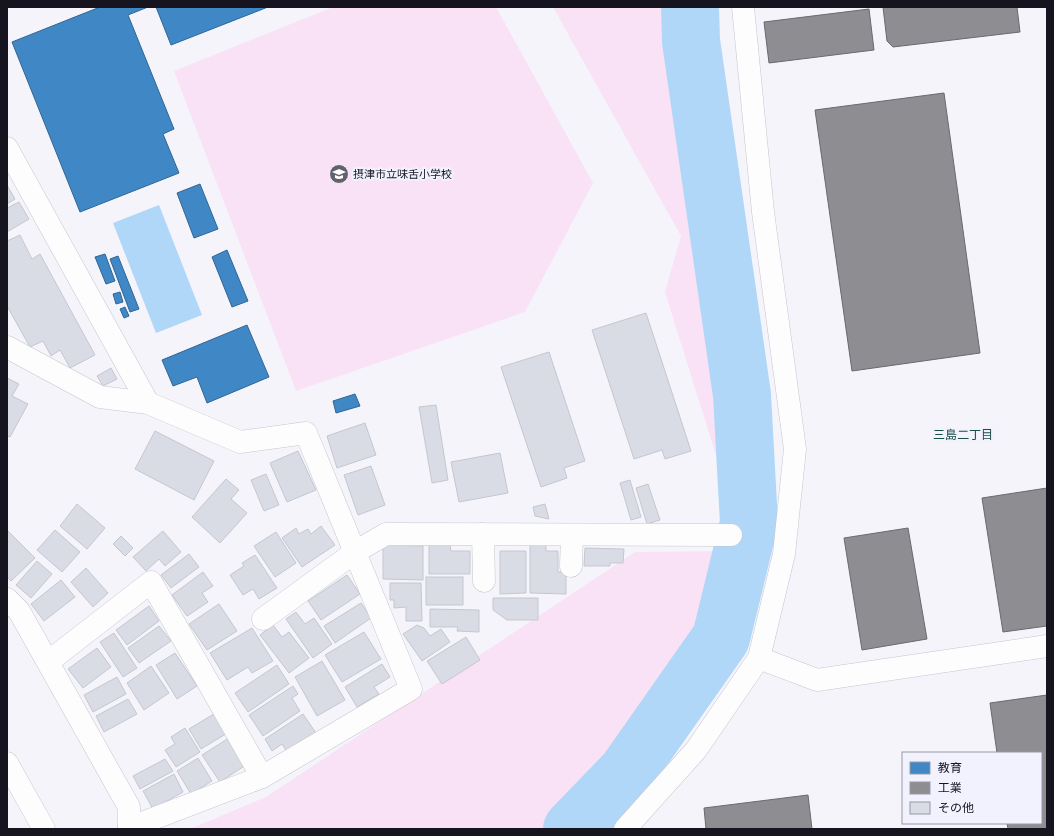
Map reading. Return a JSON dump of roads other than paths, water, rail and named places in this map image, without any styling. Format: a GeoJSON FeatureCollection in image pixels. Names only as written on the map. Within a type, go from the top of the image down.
{"type":"FeatureCollection","features":[{"type":"Feature","properties":{"kind":"street"},"geometry":{"type":"LineString","coordinates":[[625,829],[696,750],[759,658],[784,554],[795,449],[763,212],[743,7]]}},
{"type":"Feature","properties":{"kind":"street"},"geometry":{"type":"LineString","coordinates":[[7,148],[148,403]]}},
{"type":"Feature","properties":{"kind":"street"},"geometry":{"type":"LineString","coordinates":[[7,346],[100,397],[148,403],[240,442],[306,433],[412,690],[262,777],[129,829],[129,807],[48,662],[18,611],[7,599]]}},
{"type":"Feature","properties":{"kind":"street"},"geometry":{"type":"LineString","coordinates":[[263,619],[355,552],[386,534],[732,535]]}},
{"type":"Feature","properties":{"kind":"street"},"geometry":{"type":"LineString","coordinates":[[483,534],[484,581]]}},
{"type":"Feature","properties":{"kind":"street"},"geometry":{"type":"LineString","coordinates":[[571,566],[572,535]]}},
{"type":"Feature","properties":{"kind":"street"},"geometry":{"type":"LineString","coordinates":[[48,662],[151,582],[262,777]]}},
{"type":"Feature","properties":{"kind":"street"},"geometry":{"type":"LineString","coordinates":[[759,658],[817,680],[1047,646]]}},
{"type":"Feature","properties":{"kind":"street"},"geometry":{"type":"LineString","coordinates":[[7,763],[44,829]]}},
{"type":"Feature","properties":{"kind":"water"},"geometry":{"type":"Polygon","coordinates":[[[159,205],[202,315],[156,333],[113,223],[159,205]]]}},
{"type":"Feature","properties":{"kind":"waterway"},"geometry":{"type":"LineString","coordinates":[[572,829],[627,772],[721,638],[749,523],[742,395],[691,41],[690,7]]}},
{"type":"Feature","properties":{"kind":"place","name":"摂津市立味舌小学校"},"geometry":{"type":"Point","coordinates":[339,174]}},
{"type":"Feature","properties":{"kind":"district","name":"三島二丁目"},"geometry":{"type":"Point","coordinates":[963,435]}}]}
